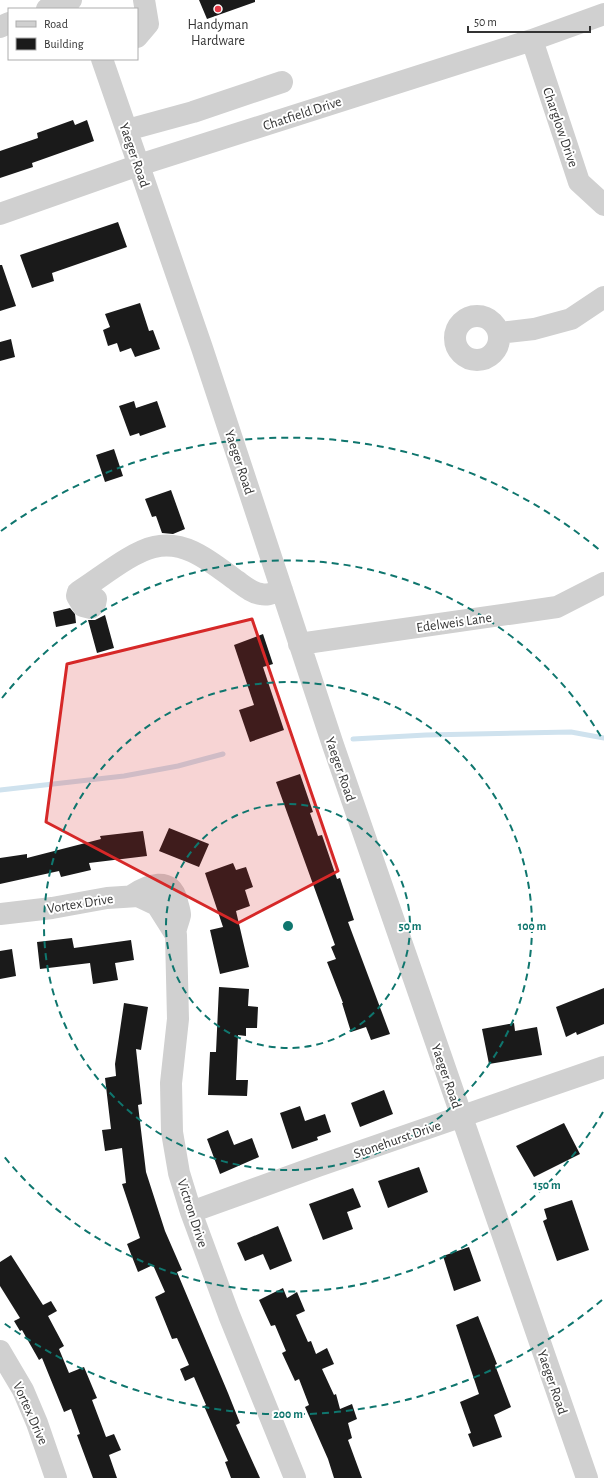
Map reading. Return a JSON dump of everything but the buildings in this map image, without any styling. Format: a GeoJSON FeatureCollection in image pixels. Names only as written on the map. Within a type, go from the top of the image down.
{"type":"FeatureCollection","features":[{"type":"Feature","properties":{"kind":"street"},"geometry":{"type":"LineString","coordinates":[[50,8],[71,0]]}},
{"type":"Feature","properties":{"kind":"street"},"geometry":{"type":"LineString","coordinates":[[138,36],[148,24],[144,0]]}},
{"type":"Feature","properties":{"kind":"street","name":"Chatfield Drive"},"geometry":{"type":"LineString","coordinates":[[0,214],[138,165],[532,40],[604,14]]}},
{"type":"Feature","properties":{"kind":"street","name":"Charglow Drive"},"geometry":{"type":"LineString","coordinates":[[532,40],[579,182],[604,205]]}},
{"type":"Feature","properties":{"kind":"street","name":"Yaeger Road"},"geometry":{"type":"LineString","coordinates":[[102,60],[200,342],[299,644],[586,1478]]}},
{"type":"Feature","properties":{"kind":"street"},"geometry":{"type":"LineString","coordinates":[[126,130],[193,112],[282,82]]}},
{"type":"Feature","properties":{"kind":"street"},"geometry":{"type":"LineString","coordinates":[[499,333],[534,329],[571,318],[604,297]]}},
{"type":"Feature","properties":{"kind":"street"},"geometry":{"type":"LineString","coordinates":[[84,589],[127,559],[152,547],[170,544],[199,554],[246,588],[256,593],[267,594],[282,590]]}},
{"type":"Feature","properties":{"kind":"street","name":"Edelweis Lane"},"geometry":{"type":"LineString","coordinates":[[299,644],[557,606],[604,583]]}},
{"type":"Feature","properties":{"kind":"street","name":"Victron Drive"},"geometry":{"type":"LineString","coordinates":[[131,896],[143,887],[154,884],[165,885],[176,896],[180,914],[175,933],[178,1019],[171,1083],[172,1132],[179,1173],[191,1212],[229,1315],[295,1478]]}},
{"type":"Feature","properties":{"kind":"street","name":"Vortex Drive"},"geometry":{"type":"LineString","coordinates":[[0,914],[52,908],[107,898],[138,896],[157,905],[175,933]]}},
{"type":"Feature","properties":{"kind":"street","name":"Stonehurst Drive"},"geometry":{"type":"LineString","coordinates":[[191,1212],[318,1166],[461,1118],[604,1067]]}},
{"type":"Feature","properties":{"kind":"street","name":"Vortex Drive"},"geometry":{"type":"LineString","coordinates":[[0,1351],[23,1390],[37,1423],[56,1478]]}},
{"type":"Feature","properties":{"kind":"highlighted area"},"geometry":{"type":"Polygon","coordinates":[[[252,619],[338,871],[238,923],[46,822],[67,664],[252,619]]]}},
{"type":"Feature","properties":{"kind":"waterway"},"geometry":{"type":"LineString","coordinates":[[353,739],[426,735],[571,732],[604,738]]}},
{"type":"Feature","properties":{"kind":"waterway"},"geometry":{"type":"LineString","coordinates":[[0,790],[124,776],[178,766],[223,754]]}},
{"type":"Feature","properties":{"kind":"place","name":"Handyman Hardware"},"geometry":{"type":"Point","coordinates":[218,9]}}]}
